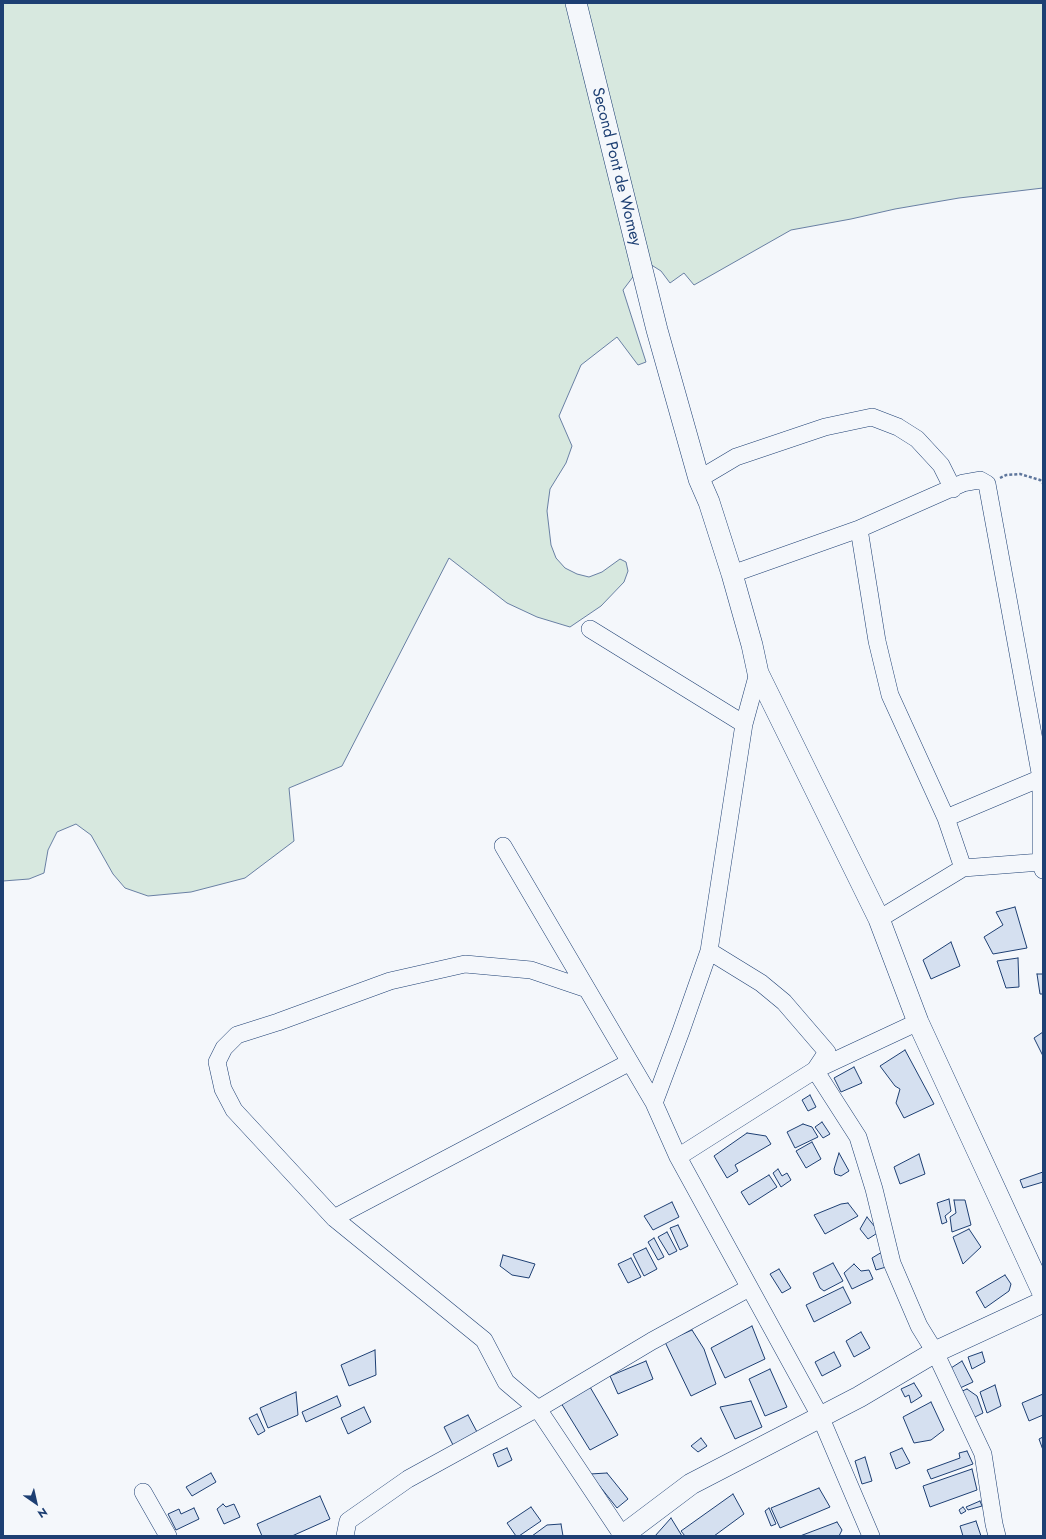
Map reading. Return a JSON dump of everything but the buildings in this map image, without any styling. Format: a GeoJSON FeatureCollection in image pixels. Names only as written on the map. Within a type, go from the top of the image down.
{"type":"FeatureCollection","features":[{"type":"Feature","properties":{"kind":"main road","name":"Second Pont de Womey"},"geometry":{"type":"LineString","coordinates":[[576,3],[657,330],[699,479],[709,502],[732,574],[752,645],[758,673],[879,919],[918,1022],[1043,1293]]}},
{"type":"Feature","properties":{"kind":"main road"},"geometry":{"type":"LineString","coordinates":[[622,1536],[692,1484],[859,1397],[935,1352],[1043,1302]]}},
{"type":"Feature","properties":{"kind":"street"},"geometry":{"type":"LineString","coordinates":[[699,479],[736,457],[825,427],[872,417],[898,427],[916,439],[941,465],[953,489]]}},
{"type":"Feature","properties":{"kind":"street"},"geometry":{"type":"LineString","coordinates":[[732,574],[859,529],[953,489],[963,483],[980,480],[986,484],[1041,778],[1042,866],[964,868],[879,919]]}},
{"type":"Feature","properties":{"kind":"street"},"geometry":{"type":"LineString","coordinates":[[859,529],[876,641],[890,695],[946,818],[964,868]]}},
{"type":"Feature","properties":{"kind":"street"},"geometry":{"type":"LineString","coordinates":[[590,629],[744,724]]}},
{"type":"Feature","properties":{"kind":"street"},"geometry":{"type":"LineString","coordinates":[[654,1103],[709,951],[744,724],[758,673]]}},
{"type":"Feature","properties":{"kind":"street"},"geometry":{"type":"LineString","coordinates":[[946,818],[1041,778]]}},
{"type":"Feature","properties":{"kind":"street"},"geometry":{"type":"LineString","coordinates":[[503,846],[654,1103],[678,1157],[820,1416],[871,1536]]}},
{"type":"Feature","properties":{"kind":"street"},"geometry":{"type":"LineString","coordinates":[[709,951],[762,983],[784,1002],[827,1052],[815,1070]]}},
{"type":"Feature","properties":{"kind":"street"},"geometry":{"type":"LineString","coordinates":[[587,989],[531,970],[464,964],[390,981],[278,1022],[237,1035],[224,1048],[217,1062],[223,1089],[234,1110],[334,1218],[484,1340],[506,1382],[538,1409],[622,1536]]}},
{"type":"Feature","properties":{"kind":"street"},"geometry":{"type":"LineString","coordinates":[[678,1157],[815,1070],[918,1022]]}},
{"type":"Feature","properties":{"kind":"street"},"geometry":{"type":"LineString","coordinates":[[334,1218],[630,1062]]}},
{"type":"Feature","properties":{"kind":"street"},"geometry":{"type":"LineString","coordinates":[[815,1070],[858,1137],[874,1189],[892,1263],[919,1326],[935,1352],[983,1454],[997,1536]]}},
{"type":"Feature","properties":{"kind":"street"},"geometry":{"type":"LineString","coordinates":[[345,1536],[348,1521],[408,1479],[538,1409],[652,1341],[749,1288]]}},
{"type":"Feature","properties":{"kind":"street"},"geometry":{"type":"LineString","coordinates":[[143,1492],[168,1536]]}},
{"type":"Feature","properties":{"kind":"path"},"geometry":{"type":"LineString","coordinates":[[986,484],[1006,475],[1020,474],[1040,480],[1043,483]]}},
{"type":"Feature","properties":{"kind":"shaded area"},"geometry":{"type":"Polygon","coordinates":[[[3,3],[1043,3],[1043,188],[959,198],[791,230],[694,285],[684,273],[670,283],[661,271],[645,261],[623,290],[646,362],[638,365],[617,337],[581,365],[559,416],[572,446],[566,463],[550,489],[547,511],[551,545],[556,558],[565,568],[577,574],[589,577],[602,572],[620,559],[626,562],[628,571],[624,582],[601,606],[570,627],[537,617],[507,603],[449,558],[342,766],[289,788],[294,841],[245,878],[191,892],[148,896],[125,888],[113,874],[91,835],[76,824],[57,832],[48,850],[44,873],[29,879],[3,881],[3,3]]]}}]}
